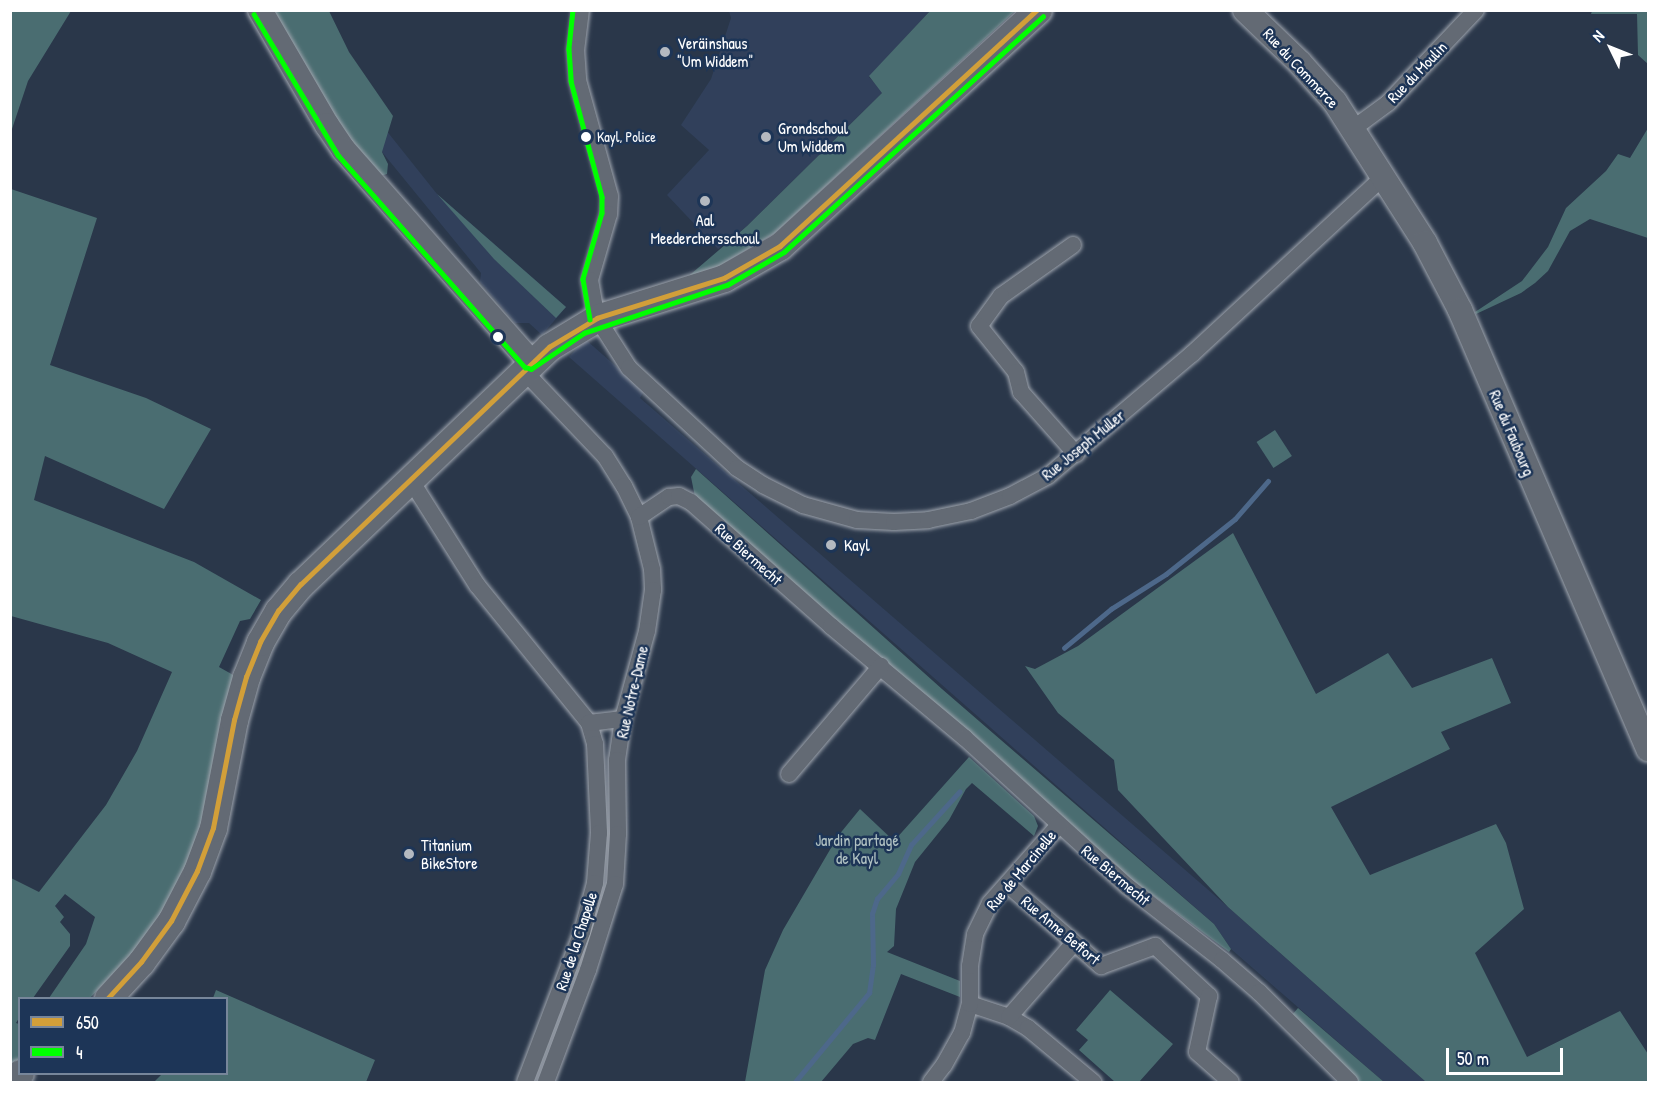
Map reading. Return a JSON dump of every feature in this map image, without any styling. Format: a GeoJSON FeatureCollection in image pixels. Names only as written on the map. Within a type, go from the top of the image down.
{"type":"FeatureCollection","features":[{"type":"Feature","properties":{"kind":"main road"},"geometry":{"type":"LineString","coordinates":[[260,10],[344,150],[534,360]]}},
{"type":"Feature","properties":{"kind":"main road"},"geometry":{"type":"LineString","coordinates":[[110,997],[141,962],[171,921],[197,871],[213,828],[234,720],[246,677],[260,642],[279,611],[301,584],[534,360],[589,322],[724,278],[780,246],[1038,10]]}},
{"type":"Feature","properties":{"kind":"main road","name":"Rue du Commerce"},"geometry":{"type":"LineString","coordinates":[[1245,10],[1300,63],[1335,102],[1354,128]]}},
{"type":"Feature","properties":{"kind":"main road","name":"Rue du Faubourg"},"geometry":{"type":"LineString","coordinates":[[1354,128],[1460,310],[1648,749]]}},
{"type":"Feature","properties":{"kind":"street"},"geometry":{"type":"LineString","coordinates":[[580,10],[576,49],[578,80],[610,196],[609,214],[591,279],[589,322]]}},
{"type":"Feature","properties":{"kind":"street","name":"Rue du Moulin"},"geometry":{"type":"LineString","coordinates":[[1354,128],[1388,103],[1476,10]]}},
{"type":"Feature","properties":{"kind":"street","name":"Rue Joseph Muller"},"geometry":{"type":"LineString","coordinates":[[589,322],[629,368],[737,468],[763,485],[803,505],[857,520],[894,522],[928,520],[971,511],[1010,496],[1048,476],[1192,354],[1384,176]]}},
{"type":"Feature","properties":{"kind":"street"},"geometry":{"type":"LineString","coordinates":[[1073,245],[1001,296],[979,326],[1016,372],[1021,392],[1076,454]]}},
{"type":"Feature","properties":{"kind":"street","name":"Rue Notre-Dame"},"geometry":{"type":"LineString","coordinates":[[534,360],[605,456],[624,486],[639,517],[652,569],[652,606],[623,719],[617,760],[618,834],[615,884],[592,961],[546,1083]]}},
{"type":"Feature","properties":{"kind":"street","name":"Rue de la Chapelle"},"geometry":{"type":"LineString","coordinates":[[410,479],[477,585],[589,723],[595,744],[599,833],[594,883],[582,932],[525,1083]]}},
{"type":"Feature","properties":{"kind":"street","name":"Rue Biermecht"},"geometry":{"type":"LineString","coordinates":[[639,517],[669,496],[679,496],[691,502],[831,626],[965,738],[1127,886],[1222,960],[1259,993],[1350,1083]]}},
{"type":"Feature","properties":{"kind":"street"},"geometry":{"type":"LineString","coordinates":[[789,774],[881,666]]}},
{"type":"Feature","properties":{"kind":"street"},"geometry":{"type":"LineString","coordinates":[[589,723],[623,719]]}},
{"type":"Feature","properties":{"kind":"street","name":"Rue de Marcinelle"},"geometry":{"type":"LineString","coordinates":[[931,1083],[962,1033],[970,1004],[970,966],[975,934],[990,903],[1059,825]]}},
{"type":"Feature","properties":{"kind":"street","name":"Rue Anne Beffort"},"geometry":{"type":"LineString","coordinates":[[1007,884],[1101,966],[1155,946],[1209,996],[1197,1052],[1224,1080]]}},
{"type":"Feature","properties":{"kind":"street"},"geometry":{"type":"LineString","coordinates":[[1009,1017],[1074,943]]}},
{"type":"Feature","properties":{"kind":"street"},"geometry":{"type":"LineString","coordinates":[[970,1004],[1009,1017],[1047,1042],[1093,1083]]}},
{"type":"Feature","properties":{"kind":"shaded area","name":"Grondschoul Um Widdem"},"geometry":{"type":"Polygon","coordinates":[[[729,11],[930,11],[869,77],[883,92],[747,226],[718,249],[667,195],[709,150],[681,125],[711,79],[731,18],[729,11]]]}},
{"type":"Feature","properties":{"kind":"shaded area"},"geometry":{"type":"Polygon","coordinates":[[[382,125],[437,194],[566,307],[542,335],[529,323],[515,323],[480,282],[481,273],[382,152],[382,125]]]}},
{"type":"Feature","properties":{"kind":"shaded area"},"geometry":{"type":"Polygon","coordinates":[[[585,339],[644,391],[640,398],[1228,907],[1426,1082],[1384,1082],[1231,949],[1214,924],[569,357],[585,339]]]}},
{"type":"Feature","properties":{"kind":"green space"},"geometry":{"type":"Polygon","coordinates":[[[11,10],[71,11],[28,81],[11,132],[11,10]]]}},
{"type":"Feature","properties":{"kind":"green space"},"geometry":{"type":"Polygon","coordinates":[[[270,11],[329,11],[349,52],[393,116],[382,152],[388,164],[387,174],[377,177],[338,131],[270,11]]]}},
{"type":"Feature","properties":{"kind":"green space"},"geometry":{"type":"Polygon","coordinates":[[[930,11],[1015,11],[775,233],[719,266],[684,280],[747,226],[882,93],[869,76],[930,11]]]}},
{"type":"Feature","properties":{"kind":"green space"},"geometry":{"type":"Polygon","coordinates":[[[1592,11],[1648,11],[1648,64],[1638,55],[1637,14],[1591,14],[1592,11]]]}},
{"type":"Feature","properties":{"kind":"green space"},"geometry":{"type":"Polygon","coordinates":[[[1648,128],[1648,238],[1590,219],[1570,231],[1548,271],[1535,283],[1521,293],[1476,314],[1475,312],[1522,281],[1548,247],[1566,208],[1606,171],[1618,154],[1630,158],[1648,128]]]}},
{"type":"Feature","properties":{"kind":"green space"},"geometry":{"type":"Polygon","coordinates":[[[11,189],[97,218],[50,365],[146,398],[211,429],[164,509],[45,456],[34,500],[194,562],[261,600],[250,619],[240,621],[219,667],[235,676],[201,824],[187,866],[161,915],[130,956],[91,997],[50,997],[86,944],[95,917],[65,894],[55,906],[64,917],[60,922],[70,934],[70,946],[34,997],[18,997],[16,1023],[18,1024],[18,1061],[11,1067],[11,878],[39,892],[106,805],[137,751],[172,672],[108,643],[11,616],[11,189]]]}},
{"type":"Feature","properties":{"kind":"green space"},"geometry":{"type":"Polygon","coordinates":[[[437,194],[566,307],[556,318],[494,259],[437,194]]]}},
{"type":"Feature","properties":{"kind":"green space"},"geometry":{"type":"Polygon","coordinates":[[[1275,430],[1292,456],[1273,468],[1257,442],[1275,430]]]}},
{"type":"Feature","properties":{"kind":"green space"},"geometry":{"type":"Polygon","coordinates":[[[696,469],[942,689],[1214,924],[1231,949],[1229,952],[1131,879],[695,497],[691,477],[696,469]]]}},
{"type":"Feature","properties":{"kind":"green space"},"geometry":{"type":"Polygon","coordinates":[[[1233,533],[1316,694],[1388,653],[1412,688],[1492,658],[1511,703],[1441,732],[1450,749],[1331,807],[1370,875],[1496,824],[1506,843],[1524,909],[1475,953],[1527,1057],[1620,1011],[1648,1054],[1648,1082],[1426,1082],[1228,907],[1118,790],[1114,760],[1058,713],[1025,666],[1035,669],[1078,646],[1233,533]]]}},
{"type":"Feature","properties":{"kind":"green space","name":"Jardin partagé de Kayl"},"geometry":{"type":"Polygon","coordinates":[[[969,757],[1034,816],[1038,826],[1034,836],[972,783],[966,789],[949,820],[915,862],[896,909],[894,946],[887,952],[960,981],[960,997],[901,974],[875,1040],[868,1038],[853,1044],[821,1082],[745,1082],[765,970],[783,930],[838,836],[860,809],[894,841],[969,757]]]}},
{"type":"Feature","properties":{"kind":"green space"},"geometry":{"type":"Polygon","coordinates":[[[216,990],[375,1060],[366,1082],[154,1082],[161,1075],[228,1075],[228,997],[213,997],[216,990]]]}},
{"type":"Feature","properties":{"kind":"green space"},"geometry":{"type":"Polygon","coordinates":[[[1110,990],[1173,1044],[1139,1082],[1115,1082],[1079,1050],[1088,1040],[1076,1030],[1110,990]]]}},
{"type":"Feature","properties":{"kind":"green space"},"geometry":{"type":"Polygon","coordinates":[[[1298,1008],[1384,1082],[1352,1082],[1292,1015],[1298,1008]]]}},
{"type":"Feature","properties":{"kind":"waterway"},"geometry":{"type":"LineString","coordinates":[[1064,648],[1111,609],[1166,574],[1235,519],[1268,481]]}},
{"type":"Feature","properties":{"kind":"waterway"},"geometry":{"type":"LineString","coordinates":[[795,1082],[869,993],[873,965],[872,914],[877,899],[898,874],[911,845],[959,792]]}},
{"type":"Feature","properties":{"kind":"transit line","name":"4"},"geometry":{"type":"LineString","coordinates":[[573,10],[569,49],[571,81],[602,197],[602,213],[583,279],[590,319]]}},
{"type":"Feature","properties":{"kind":"transit line","name":"650"},"geometry":{"type":"LineString","coordinates":[[109,997],[141,962],[171,921],[197,871],[213,828],[234,720],[246,677],[260,642],[278,611],[301,584],[549,347],[597,318],[724,278],[780,246],[1037,10]]}},
{"type":"Feature","properties":{"kind":"transit line","name":"4"},"geometry":{"type":"LineString","coordinates":[[254,14],[338,155],[525,367],[531,369],[584,333],[727,285],[784,252],[1043,16]]}},
{"type":"Feature","properties":{"kind":"place","name":"Veräinshaus \"Um Widdem\""},"geometry":{"type":"Point","coordinates":[665,52]}},
{"type":"Feature","properties":{"kind":"place","name":"Kayl, Police"},"geometry":{"type":"Point","coordinates":[586,137]}},
{"type":"Feature","properties":{"kind":"place","name":"Grondschoul Um Widdem"},"geometry":{"type":"Point","coordinates":[766,137]}},
{"type":"Feature","properties":{"kind":"place","name":"Aal Meederchersschoul"},"geometry":{"type":"Point","coordinates":[705,201]}},
{"type":"Feature","properties":{"kind":"place","name":"Kayl"},"geometry":{"type":"Point","coordinates":[831,545]}},
{"type":"Feature","properties":{"kind":"place","name":"Titanium BikeStore"},"geometry":{"type":"Point","coordinates":[409,854]}}]}
